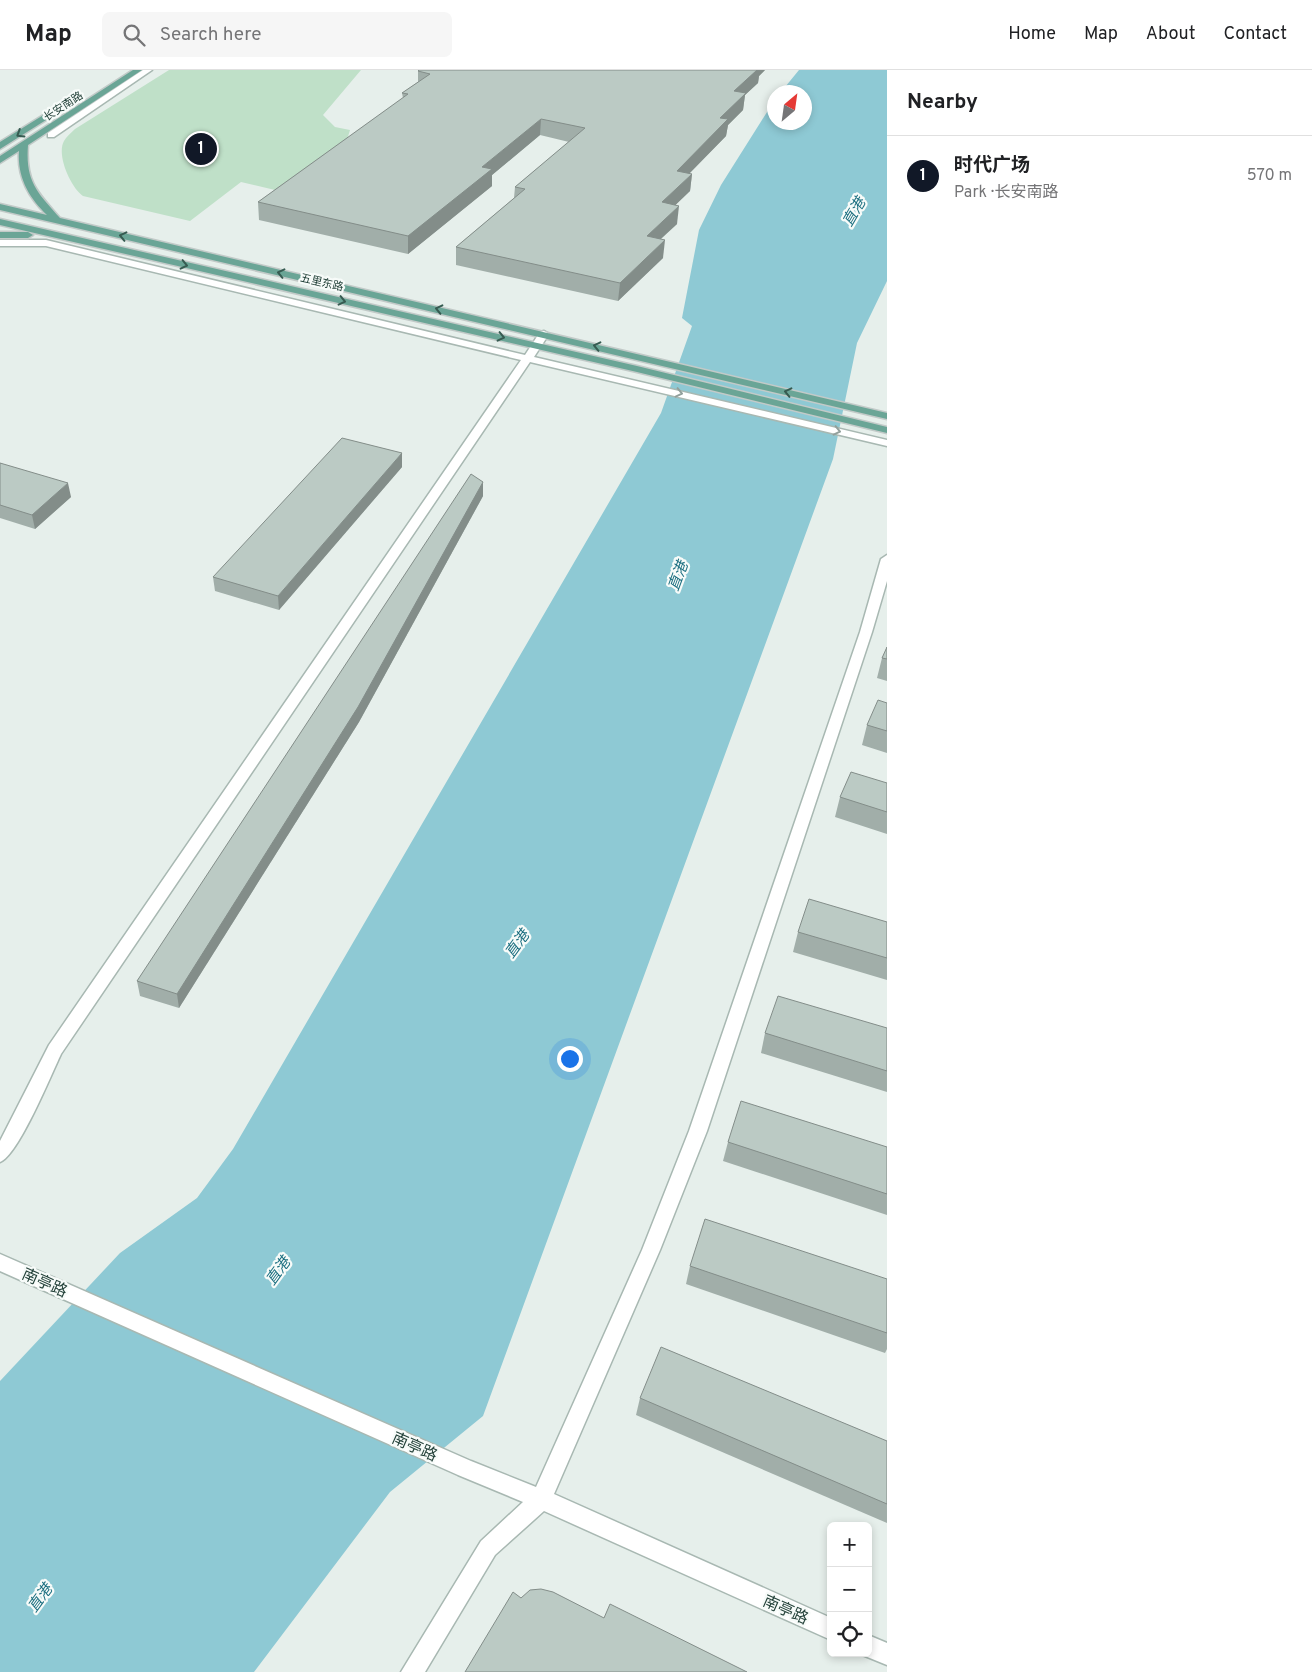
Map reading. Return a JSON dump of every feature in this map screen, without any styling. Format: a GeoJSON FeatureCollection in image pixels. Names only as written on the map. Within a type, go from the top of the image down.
{"type":"FeatureCollection","features":[{"type":"Feature","properties":{"kind":"main road"},"geometry":{"type":"LineString","coordinates":[[112,75],[120,70]]}},
{"type":"Feature","properties":{"kind":"main road","name":"长安南路"},"geometry":{"type":"LineString","coordinates":[[0,160],[138,70]]}},
{"type":"Feature","properties":{"kind":"main road","name":"长安南路"},"geometry":{"type":"LineString","coordinates":[[0,146],[80,95]]}},
{"type":"Feature","properties":{"kind":"main road"},"geometry":{"type":"LineString","coordinates":[[24,144],[22,167],[25,178],[41,205],[57,220]]}},
{"type":"Feature","properties":{"kind":"main road","name":"五里东路"},"geometry":{"type":"LineString","coordinates":[[0,207],[540,340],[637,369],[882,429]]}},
{"type":"Feature","properties":{"kind":"main road","name":"五里东路"},"geometry":{"type":"LineString","coordinates":[[0,222],[48,235],[540,340],[645,358],[887,416]]}},
{"type":"Feature","properties":{"kind":"main road"},"geometry":{"type":"LineString","coordinates":[[0,235],[48,235]]}},
{"type":"Feature","properties":{"kind":"street"},"geometry":{"type":"LineString","coordinates":[[51,134],[148,70]]}},
{"type":"Feature","properties":{"kind":"street"},"geometry":{"type":"LineString","coordinates":[[0,243],[46,242],[882,442]]}},
{"type":"Feature","properties":{"kind":"street"},"geometry":{"type":"LineString","coordinates":[[0,1155],[11,1140],[55,1050],[540,340]]}},
{"type":"Feature","properties":{"kind":"street"},"geometry":{"type":"LineString","coordinates":[[412,1672],[488,1548],[541,1499],[651,1250],[698,1131],[863,641],[887,559]]}},
{"type":"Feature","properties":{"kind":"street","name":"南亭路"},"geometry":{"type":"LineString","coordinates":[[0,1262],[465,1468],[541,1499],[827,1627]]}},
{"type":"Feature","properties":{"kind":"street"},"geometry":{"type":"LineString","coordinates":[[872,1648],[887,1654]]}},
{"type":"Feature","properties":{"kind":"green space"},"geometry":{"type":"Polygon","coordinates":[[[169,70],[361,70],[323,115],[335,127],[350,130],[346,143],[275,190],[241,182],[190,221],[83,196],[74,186],[63,162],[62,147],[65,140],[75,129],[169,70]]]}},
{"type":"Feature","properties":{"kind":"water","name":"直港"},"geometry":{"type":"Polygon","coordinates":[[[799,70],[887,70],[887,281],[857,343],[833,459],[483,1416],[390,1492],[254,1672],[0,1672],[0,1381],[120,1253],[197,1198],[233,1149],[661,413],[692,326],[682,318],[699,230],[721,185],[767,112],[767,130],[812,130],[812,85],[787,85],[799,70]]]}},
{"type":"Feature","properties":{"kind":"building"},"geometry":{"type":"Polygon","coordinates":[[[419,70],[757,70],[734,91],[746,93],[720,118],[728,119],[677,171],[692,174],[662,202],[679,206],[647,236],[665,240],[620,283],[456,247],[525,189],[515,187],[585,128],[541,119],[482,167],[492,169],[408,236],[258,202],[408,94],[402,93],[430,74],[419,70]]]}},
{"type":"Feature","properties":{"kind":"building"},"geometry":{"type":"Polygon","coordinates":[[[342,438],[402,453],[278,596],[213,577],[342,438]]]}},
{"type":"Feature","properties":{"kind":"building"},"geometry":{"type":"Polygon","coordinates":[[[0,463],[68,483],[32,515],[0,505],[0,463]]]}},
{"type":"Feature","properties":{"kind":"building"},"geometry":{"type":"Polygon","coordinates":[[[471,474],[483,482],[358,707],[177,994],[137,981],[471,474]]]}},
{"type":"Feature","properties":{"kind":"building"},"geometry":{"type":"Polygon","coordinates":[[[887,647],[887,659],[882,658],[887,647]]]}},
{"type":"Feature","properties":{"kind":"building"},"geometry":{"type":"Polygon","coordinates":[[[878,700],[887,703],[887,731],[867,725],[878,700]]]}},
{"type":"Feature","properties":{"kind":"building"},"geometry":{"type":"Polygon","coordinates":[[[851,772],[887,783],[887,812],[840,797],[851,772]]]}},
{"type":"Feature","properties":{"kind":"building"},"geometry":{"type":"Polygon","coordinates":[[[809,899],[887,922],[887,958],[798,932],[809,899]]]}},
{"type":"Feature","properties":{"kind":"building"},"geometry":{"type":"Polygon","coordinates":[[[778,996],[887,1028],[887,1071],[765,1033],[778,996]]]}},
{"type":"Feature","properties":{"kind":"building"},"geometry":{"type":"Polygon","coordinates":[[[741,1101],[887,1147],[887,1194],[728,1142],[741,1101]]]}},
{"type":"Feature","properties":{"kind":"building"},"geometry":{"type":"Polygon","coordinates":[[[705,1219],[887,1279],[887,1333],[690,1266],[705,1219]]]}},
{"type":"Feature","properties":{"kind":"building"},"geometry":{"type":"Polygon","coordinates":[[[661,1347],[887,1441],[887,1504],[640,1398],[661,1347]]]}},
{"type":"Feature","properties":{"kind":"building"},"geometry":{"type":"Polygon","coordinates":[[[541,1589],[553,1592],[604,1618],[610,1604],[747,1672],[465,1672],[513,1592],[521,1598],[530,1590],[541,1589]]]}},
{"type":"Feature","properties":{"kind":"place","name":"时代广场"},"geometry":{"type":"Point","coordinates":[201,149]}}]}
